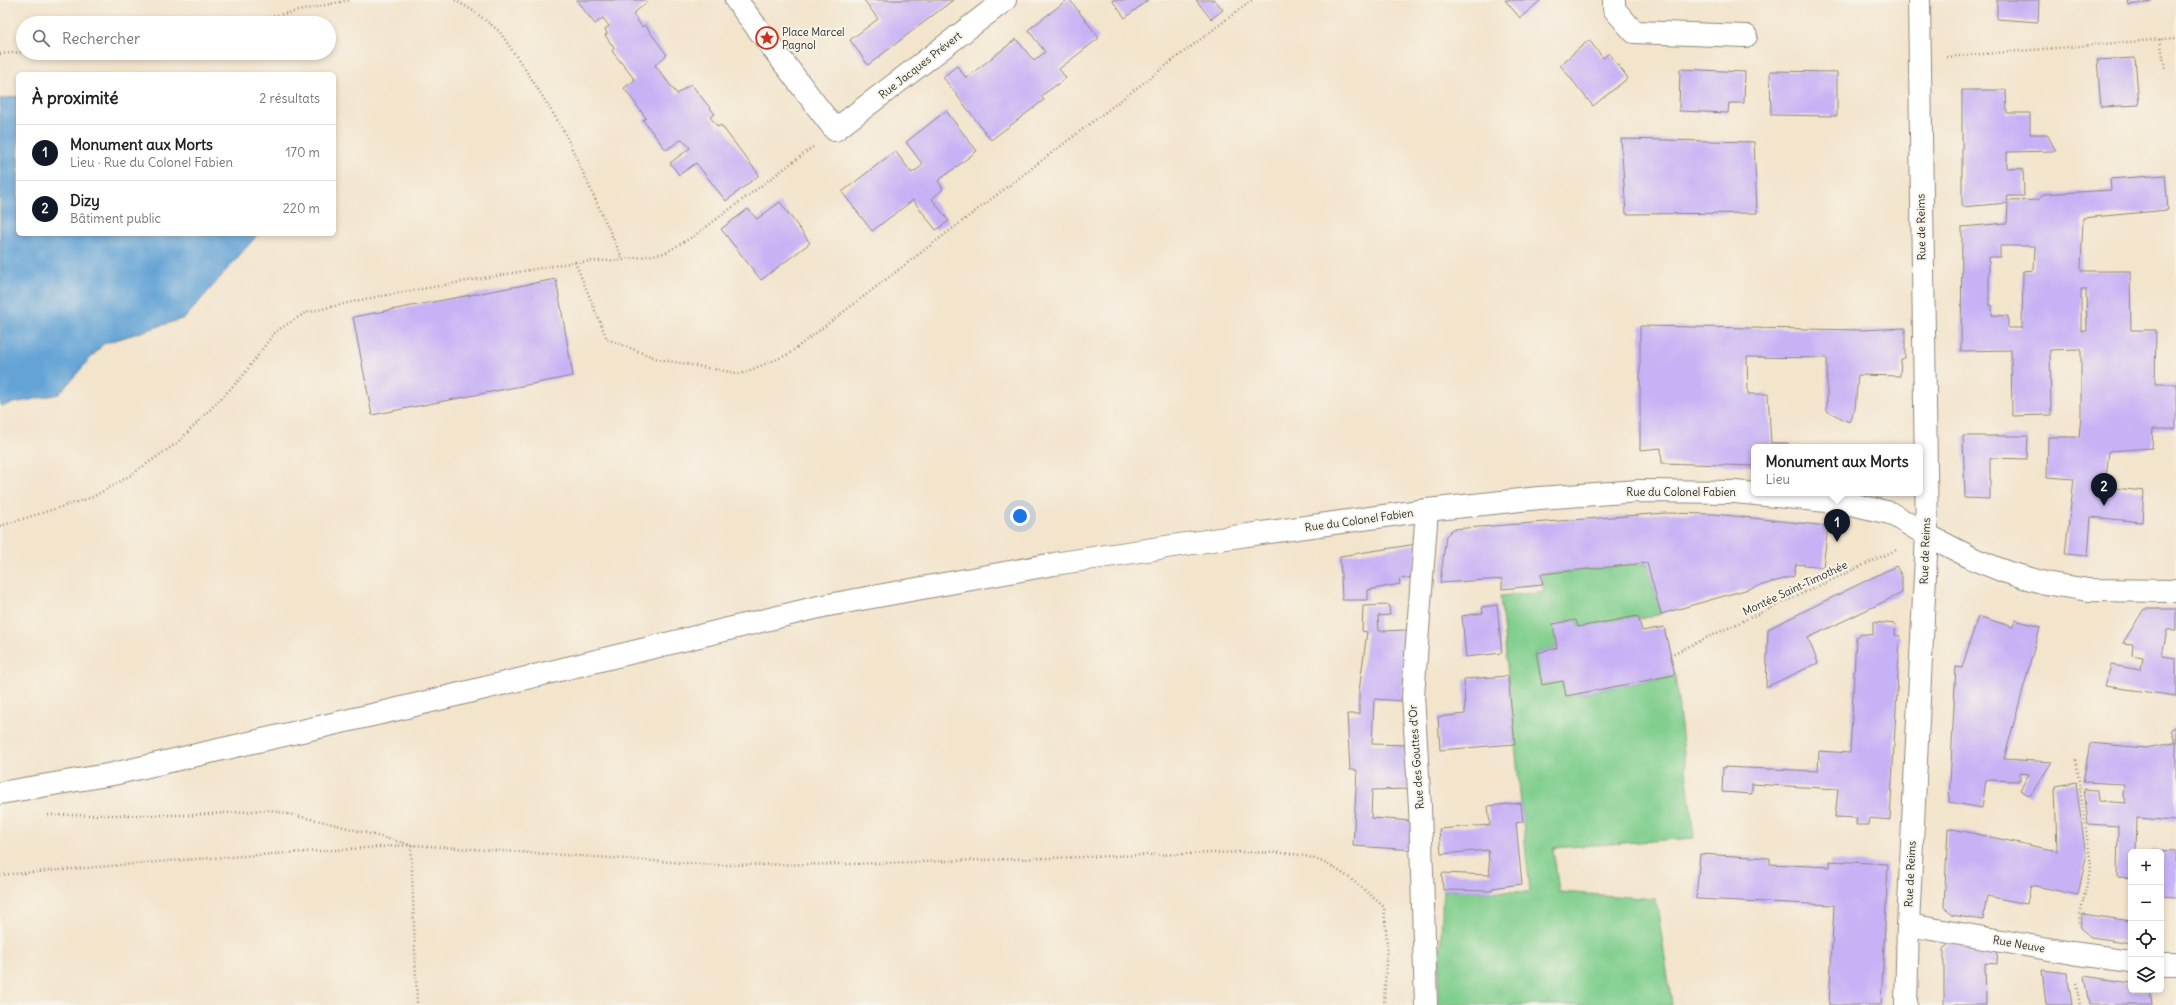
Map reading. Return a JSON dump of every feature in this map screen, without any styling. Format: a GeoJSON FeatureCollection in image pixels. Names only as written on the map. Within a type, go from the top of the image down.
{"type":"FeatureCollection","features":[{"type":"Feature","properties":{"kind":"main road"},"geometry":{"type":"LineString","coordinates":[[736,0],[835,130]]}},
{"type":"Feature","properties":{"kind":"main road","name":"Rue Jacques Prévert"},"geometry":{"type":"LineString","coordinates":[[835,130],[1005,0]]}},
{"type":"Feature","properties":{"kind":"main road","name":"Rue de Reims"},"geometry":{"type":"LineString","coordinates":[[1906,1005],[1908,925],[1927,535],[1918,0]]}},
{"type":"Feature","properties":{"kind":"main road"},"geometry":{"type":"LineString","coordinates":[[1611,3],[1634,32],[1746,36]]}},
{"type":"Feature","properties":{"kind":"main road","name":"Rue du Colonel Fabien"},"geometry":{"type":"LineString","coordinates":[[0,793],[113,774],[364,717],[823,606],[1054,564],[1427,510],[1539,498],[1639,491],[1735,492],[1751,494]]}},
{"type":"Feature","properties":{"kind":"main road","name":"Rue du Colonel Fabien"},"geometry":{"type":"LineString","coordinates":[[1775,496],[1846,503],[1890,513],[1927,535],[1994,568],[2046,583],[2088,590],[2176,591]]}},
{"type":"Feature","properties":{"kind":"main road","name":"Rue des Gouttes d'Or"},"geometry":{"type":"LineString","coordinates":[[1426,1005],[1420,807],[1412,696],[1427,510]]}},
{"type":"Feature","properties":{"kind":"main road","name":"Rue Neuve"},"geometry":{"type":"LineString","coordinates":[[1908,925],[2072,953],[2128,961]]}},
{"type":"Feature","properties":{"kind":"main road"},"geometry":{"type":"LineString","coordinates":[[2164,964],[2176,964]]}},
{"type":"Feature","properties":{"kind":"path"},"geometry":{"type":"LineString","coordinates":[[275,16],[349,0]]}},
{"type":"Feature","properties":{"kind":"path"},"geometry":{"type":"LineString","coordinates":[[455,0],[475,12],[499,31],[531,78],[564,131],[623,260]]}},
{"type":"Feature","properties":{"kind":"path"},"geometry":{"type":"LineString","coordinates":[[575,262],[607,339],[658,359],[741,374],[787,355],[1252,0]]}},
{"type":"Feature","properties":{"kind":"path"},"geometry":{"type":"LineString","coordinates":[[1919,59],[2176,38]]}},
{"type":"Feature","properties":{"kind":"path"},"geometry":{"type":"LineString","coordinates":[[2160,39],[2165,68]]}},
{"type":"Feature","properties":{"kind":"path"},"geometry":{"type":"LineString","coordinates":[[0,54],[16,53]]}},
{"type":"Feature","properties":{"kind":"path"},"geometry":{"type":"LineString","coordinates":[[0,526],[93,497],[137,471],[178,442],[240,378],[276,332],[305,312],[365,299],[575,262],[623,260],[665,253],[694,236],[835,130]]}},
{"type":"Feature","properties":{"kind":"path","name":"Montée Saint-Timothée"},"geometry":{"type":"LineString","coordinates":[[1670,655],[1927,535]]}},
{"type":"Feature","properties":{"kind":"path"},"geometry":{"type":"LineString","coordinates":[[2072,953],[2091,864],[2076,760]]}},
{"type":"Feature","properties":{"kind":"path"},"geometry":{"type":"LineString","coordinates":[[47,816],[186,815],[269,810],[325,822],[411,845]]}},
{"type":"Feature","properties":{"kind":"path"},"geometry":{"type":"LineString","coordinates":[[411,845],[417,1005]]}},
{"type":"Feature","properties":{"kind":"path"},"geometry":{"type":"LineString","coordinates":[[0,875],[182,860],[411,845],[716,865],[849,864],[1247,852],[1294,854],[1328,863],[1359,885],[1384,907],[1387,943],[1384,1005]]}},
{"type":"Feature","properties":{"kind":"green space"},"geometry":{"type":"Polygon","coordinates":[[[1647,563],[1661,614],[1639,619],[1637,616],[1578,627],[1576,620],[1554,624],[1557,648],[1536,653],[1542,685],[1563,681],[1567,696],[1675,675],[1694,838],[1553,848],[1559,892],[1656,899],[1672,1005],[1438,1005],[1443,890],[1530,892],[1500,596],[1544,592],[1541,574],[1647,563]]]}},
{"type":"Feature","properties":{"kind":"water"},"geometry":{"type":"Polygon","coordinates":[[[16,96],[16,236],[256,236],[185,318],[103,344],[59,394],[0,406],[0,99],[16,96]]]}},
{"type":"Feature","properties":{"kind":"building"},"geometry":{"type":"Polygon","coordinates":[[[576,0],[645,0],[647,2],[633,14],[642,27],[645,25],[667,55],[655,65],[677,94],[691,84],[715,114],[710,117],[718,127],[721,125],[759,175],[726,201],[696,163],[679,175],[670,163],[690,148],[682,139],[666,150],[643,120],[646,118],[624,88],[635,80],[612,51],[614,48],[605,35],[607,34],[605,29],[609,26],[603,18],[595,24],[576,0]]]}},
{"type":"Feature","properties":{"kind":"building"},"geometry":{"type":"Polygon","coordinates":[[[864,0],[953,0],[868,65],[850,40],[878,19],[864,0]]]}},
{"type":"Feature","properties":{"kind":"building"},"geometry":{"type":"Polygon","coordinates":[[[1067,0],[1070,0],[1099,38],[1059,69],[1066,78],[1041,96],[1044,100],[991,140],[943,77],[957,66],[966,78],[1016,39],[1034,61],[1045,52],[1028,30],[1067,0]]]}},
{"type":"Feature","properties":{"kind":"building"},"geometry":{"type":"Polygon","coordinates":[[[1112,0],[1148,0],[1125,18],[1112,0]]]}},
{"type":"Feature","properties":{"kind":"building"},"geometry":{"type":"Polygon","coordinates":[[[1196,0],[1215,0],[1223,10],[1211,19],[1196,0]]]}},
{"type":"Feature","properties":{"kind":"building"},"geometry":{"type":"Polygon","coordinates":[[[1505,0],[1541,0],[1520,18],[1505,0]]]}},
{"type":"Feature","properties":{"kind":"building"},"geometry":{"type":"Polygon","coordinates":[[[1997,0],[2039,0],[2038,22],[1997,19],[1997,0]]]}},
{"type":"Feature","properties":{"kind":"building"},"geometry":{"type":"Polygon","coordinates":[[[2128,0],[2152,0],[2152,1],[2129,5],[2128,0]]]}},
{"type":"Feature","properties":{"kind":"building"},"geometry":{"type":"Polygon","coordinates":[[[1589,40],[1603,58],[1609,53],[1628,78],[1593,106],[1560,65],[1589,40]]]}},
{"type":"Feature","properties":{"kind":"building"},"geometry":{"type":"Polygon","coordinates":[[[2135,58],[2139,105],[2101,107],[2097,60],[2135,58]]]}},
{"type":"Feature","properties":{"kind":"building"},"geometry":{"type":"Polygon","coordinates":[[[1680,69],[1745,72],[1744,103],[1729,103],[1728,113],[1679,111],[1680,69]]]}},
{"type":"Feature","properties":{"kind":"building"},"geometry":{"type":"Polygon","coordinates":[[[1770,71],[1837,72],[1837,116],[1771,115],[1770,71]]]}},
{"type":"Feature","properties":{"kind":"building"},"geometry":{"type":"Polygon","coordinates":[[[1962,90],[2006,90],[2007,113],[2030,113],[2030,134],[2047,134],[2056,151],[2007,152],[2007,168],[2023,169],[2024,196],[2008,196],[2007,201],[2038,200],[2044,194],[2111,190],[2110,179],[2165,175],[2168,210],[2083,218],[2081,271],[2130,271],[2131,330],[2156,330],[2155,384],[2176,384],[2176,429],[2153,429],[2152,448],[2109,451],[2105,487],[2144,491],[2142,522],[2091,517],[2088,556],[2065,554],[2074,479],[2047,477],[2048,437],[2079,437],[2081,415],[2081,349],[2050,350],[2051,415],[2012,416],[2011,350],[1961,351],[1962,227],[2007,223],[2008,203],[1962,207],[1962,90]],[[2000,246],[2000,257],[1989,257],[1989,305],[1992,305],[1992,315],[2008,316],[2008,328],[2022,328],[2023,271],[2034,270],[2035,246],[2000,246]],[[2081,289],[2081,331],[2087,331],[2086,289],[2081,289]]]}},
{"type":"Feature","properties":{"kind":"building"},"geometry":{"type":"Polygon","coordinates":[[[946,111],[977,151],[938,181],[943,189],[932,199],[949,221],[936,230],[913,200],[872,231],[842,192],[895,151],[912,173],[923,165],[906,142],[946,111]]]}},
{"type":"Feature","properties":{"kind":"building"},"geometry":{"type":"Polygon","coordinates":[[[1621,139],[1754,142],[1757,213],[1626,214],[1621,139]]]}},
{"type":"Feature","properties":{"kind":"building"},"geometry":{"type":"Polygon","coordinates":[[[780,202],[810,243],[761,280],[721,229],[748,209],[757,219],[780,202]]]}},
{"type":"Feature","properties":{"kind":"building"},"geometry":{"type":"Polygon","coordinates":[[[556,279],[573,376],[372,415],[353,317],[556,279]]]}},
{"type":"Feature","properties":{"kind":"building"},"geometry":{"type":"Polygon","coordinates":[[[1640,326],[1861,330],[1905,328],[1905,358],[1901,359],[1900,376],[1858,375],[1855,409],[1849,422],[1827,411],[1827,358],[1747,357],[1748,394],[1768,394],[1771,443],[1789,444],[1751,444],[1751,466],[1662,463],[1661,448],[1640,450],[1640,326]]]}},
{"type":"Feature","properties":{"kind":"building"},"geometry":{"type":"Polygon","coordinates":[[[1963,436],[2028,436],[2027,459],[1990,458],[1990,499],[1965,498],[1963,436]]]}},
{"type":"Feature","properties":{"kind":"building"},"geometry":{"type":"Polygon","coordinates":[[[1665,513],[1714,514],[1828,526],[1823,567],[1796,564],[1794,576],[1661,614],[1647,563],[1541,574],[1543,585],[1502,589],[1502,579],[1440,583],[1446,536],[1453,529],[1665,513]]]}},
{"type":"Feature","properties":{"kind":"building"},"geometry":{"type":"Polygon","coordinates":[[[1417,544],[1414,577],[1399,579],[1400,584],[1368,590],[1368,600],[1342,600],[1340,556],[1417,544]]]}},
{"type":"Feature","properties":{"kind":"building"},"geometry":{"type":"Polygon","coordinates":[[[1896,566],[1902,576],[1902,593],[1808,638],[1818,663],[1766,687],[1768,629],[1896,566]]]}},
{"type":"Feature","properties":{"kind":"building"},"geometry":{"type":"Polygon","coordinates":[[[1389,605],[1390,615],[1378,616],[1379,631],[1408,630],[1401,701],[1374,699],[1372,744],[1405,745],[1409,789],[1372,790],[1371,818],[1413,821],[1415,850],[1353,846],[1357,770],[1350,770],[1347,714],[1359,714],[1359,691],[1367,632],[1362,631],[1363,606],[1389,605]]]}},
{"type":"Feature","properties":{"kind":"building"},"geometry":{"type":"Polygon","coordinates":[[[1497,605],[1502,653],[1466,657],[1462,616],[1483,613],[1482,607],[1497,605]]]}},
{"type":"Feature","properties":{"kind":"building"},"geometry":{"type":"Polygon","coordinates":[[[2144,609],[2176,609],[2176,630],[2167,630],[2162,656],[2176,658],[2176,696],[2105,686],[2111,665],[2141,670],[2143,657],[2132,655],[2133,644],[2123,643],[2144,609]]]}},
{"type":"Feature","properties":{"kind":"building"},"geometry":{"type":"Polygon","coordinates":[[[1638,616],[1642,631],[1664,627],[1675,675],[1566,696],[1563,681],[1542,685],[1536,653],[1557,648],[1553,624],[1576,620],[1578,627],[1638,616]]]}},
{"type":"Feature","properties":{"kind":"building"},"geometry":{"type":"Polygon","coordinates":[[[1978,616],[2013,627],[2015,620],[2040,627],[2004,759],[2052,762],[2030,796],[2020,790],[2029,774],[2020,773],[2020,781],[1986,780],[1982,808],[1949,802],[1956,667],[1962,668],[1978,616]]]}},
{"type":"Feature","properties":{"kind":"building"},"geometry":{"type":"Polygon","coordinates":[[[1873,622],[1896,624],[1895,635],[1900,636],[1890,820],[1869,818],[1868,825],[1856,825],[1857,818],[1835,817],[1838,789],[1752,784],[1752,794],[1722,792],[1723,767],[1818,771],[1819,751],[1850,753],[1856,637],[1863,634],[1873,635],[1873,622]]]}},
{"type":"Feature","properties":{"kind":"building"},"geometry":{"type":"Polygon","coordinates":[[[1508,676],[1515,744],[1440,750],[1438,717],[1465,714],[1464,679],[1508,676]]]}},
{"type":"Feature","properties":{"kind":"building"},"geometry":{"type":"Polygon","coordinates":[[[2176,727],[2176,821],[2137,818],[2136,849],[2128,849],[2128,878],[2117,877],[2118,826],[2088,824],[2084,789],[2097,790],[2098,801],[2126,803],[2123,796],[2124,784],[2083,782],[2090,743],[2145,748],[2175,743],[2171,729],[2176,727]]]}},
{"type":"Feature","properties":{"kind":"building"},"geometry":{"type":"Polygon","coordinates":[[[2076,782],[2086,857],[2078,895],[2031,885],[2027,904],[1987,896],[1983,920],[1951,915],[1944,906],[1948,828],[2057,851],[2055,786],[2076,782]]]}},
{"type":"Feature","properties":{"kind":"building"},"geometry":{"type":"Polygon","coordinates":[[[1521,803],[1523,822],[1516,823],[1522,884],[1492,888],[1492,891],[1443,890],[1442,873],[1490,875],[1488,850],[1441,854],[1439,829],[1490,825],[1488,806],[1521,803]]]}},
{"type":"Feature","properties":{"kind":"building"},"geometry":{"type":"Polygon","coordinates":[[[2164,850],[2176,851],[2176,897],[2164,896],[2164,850]]]}},
{"type":"Feature","properties":{"kind":"building"},"geometry":{"type":"Polygon","coordinates":[[[1700,854],[1770,858],[1770,864],[1830,867],[1830,861],[1888,864],[1881,1005],[1829,1005],[1834,905],[1696,899],[1700,854]]]}},
{"type":"Feature","properties":{"kind":"building"},"geometry":{"type":"Polygon","coordinates":[[[2083,914],[2128,921],[2128,943],[2091,937],[2080,928],[2083,914]]]}},
{"type":"Feature","properties":{"kind":"building"},"geometry":{"type":"Polygon","coordinates":[[[1951,940],[1998,948],[1997,964],[1985,963],[1986,1005],[1944,1005],[1944,949],[1951,940]]]}},
{"type":"Feature","properties":{"kind":"building"},"geometry":{"type":"Polygon","coordinates":[[[2042,970],[2067,973],[2072,1005],[2046,1005],[2042,970]]]}},
{"type":"Feature","properties":{"kind":"building"},"geometry":{"type":"Polygon","coordinates":[[[2084,976],[2128,983],[2128,993],[2150,993],[2152,1005],[2089,1005],[2084,976]]]}},
{"type":"Feature","properties":{"kind":"place","name":"Place Marcel Pagnol"},"geometry":{"type":"Point","coordinates":[767,38]}},
{"type":"Feature","properties":{"kind":"place","name":"Dizy"},"geometry":{"type":"Point","coordinates":[2104,506]}},
{"type":"Feature","properties":{"kind":"place","name":"Monument aux Morts"},"geometry":{"type":"Point","coordinates":[1837,542]}}]}
